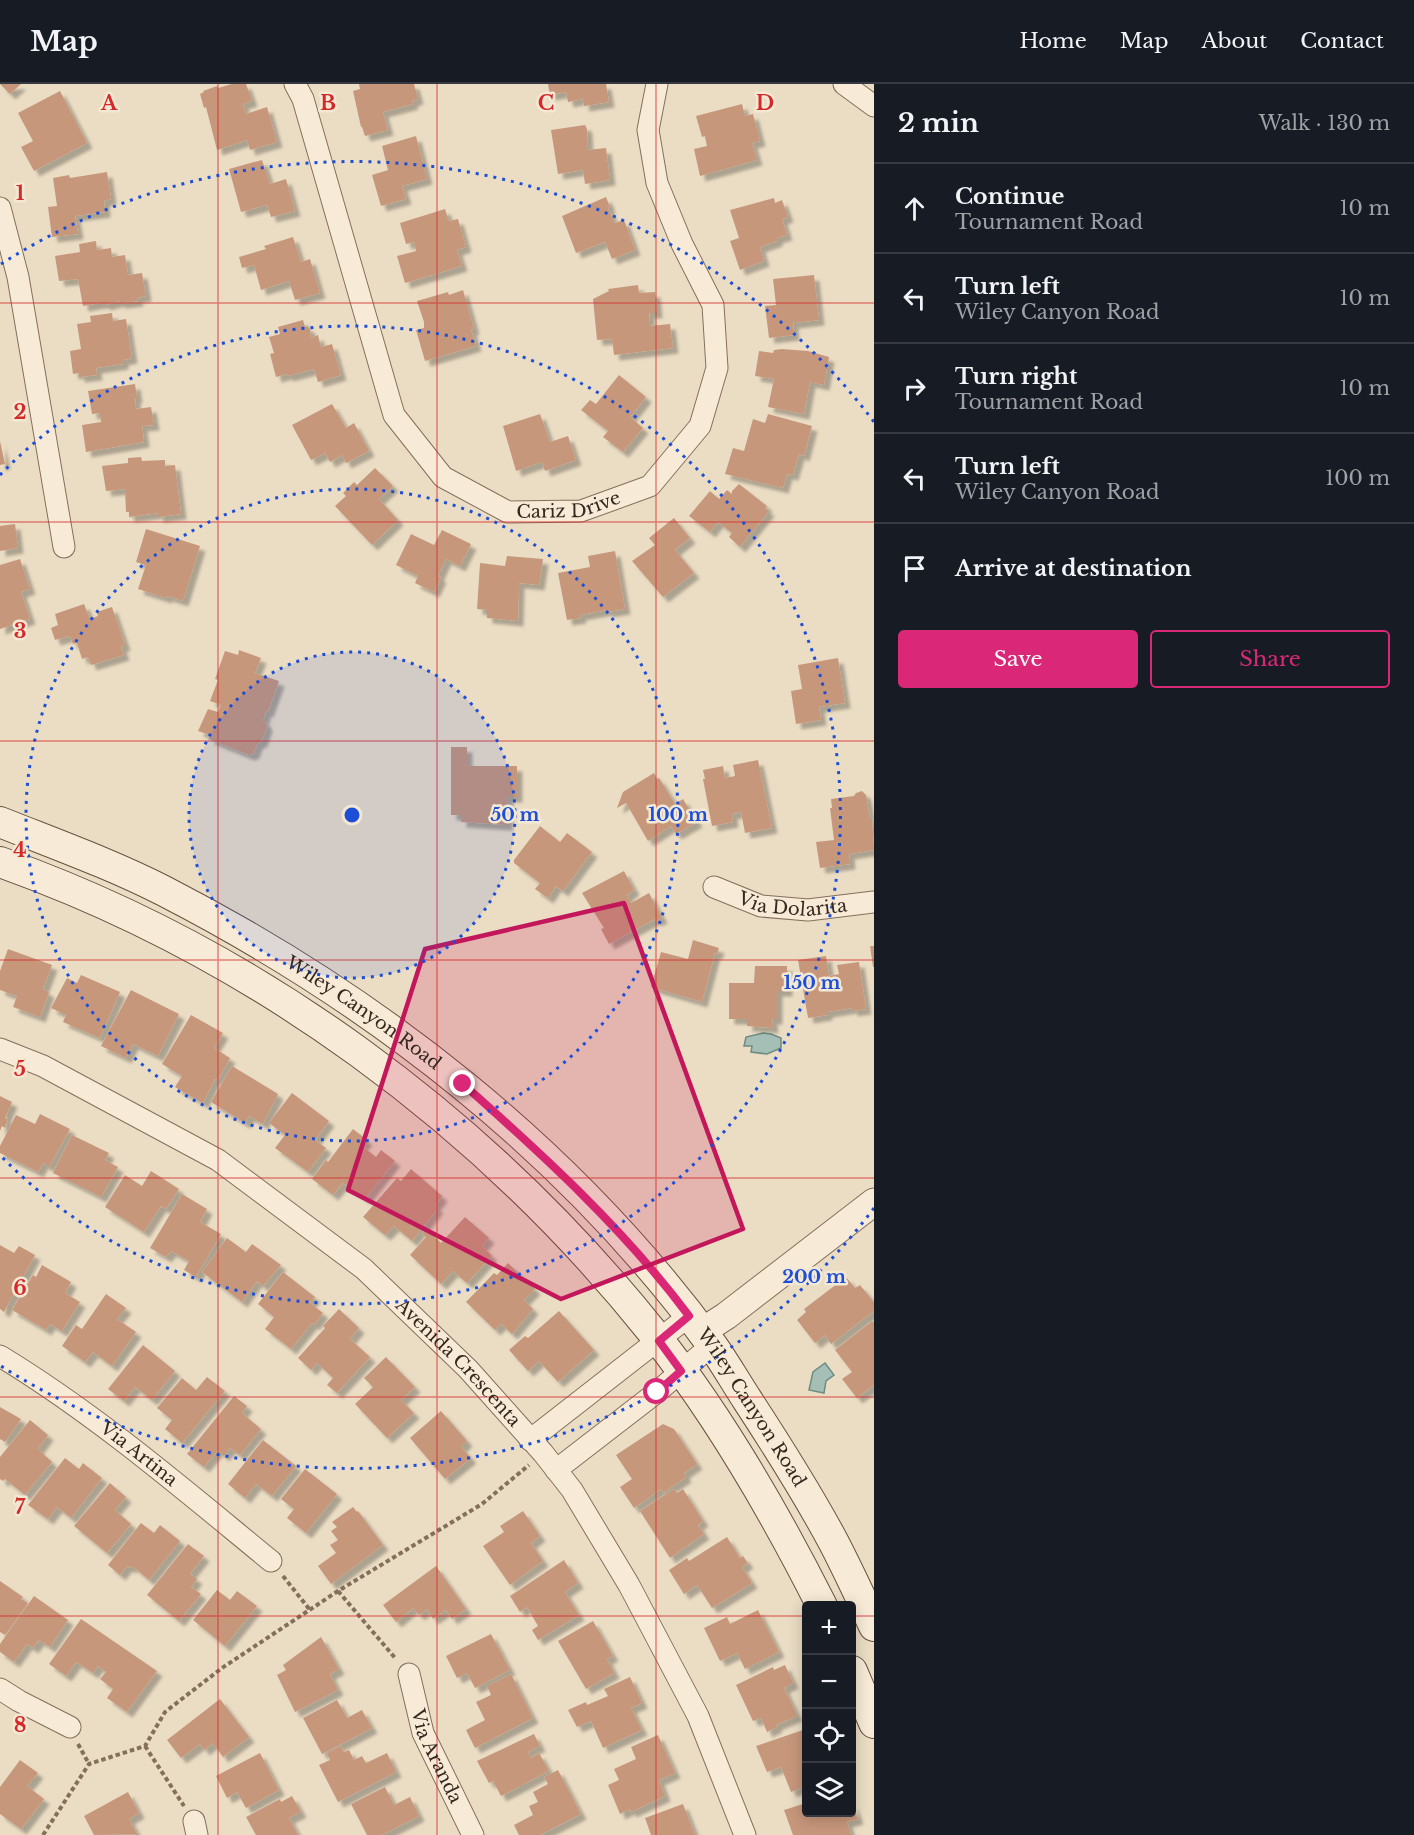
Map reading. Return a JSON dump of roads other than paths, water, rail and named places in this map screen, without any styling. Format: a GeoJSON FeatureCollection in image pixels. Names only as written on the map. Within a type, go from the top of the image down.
{"type":"FeatureCollection","features":[{"type":"Feature","properties":{"kind":"main road","name":"Wiley Canyon Road"},"geometry":{"type":"LineString","coordinates":[[0,822],[161,890],[253,939],[365,1011],[463,1084],[548,1160],[626,1239],[701,1331],[769,1434],[833,1541],[874,1626]]}},
{"type":"Feature","properties":{"kind":"main road","name":"Wiley Canyon Road"},"geometry":{"type":"LineString","coordinates":[[0,862],[124,913],[209,956],[305,1015],[436,1113],[516,1182],[596,1264],[681,1371],[709,1410],[788,1539],[820,1601]]}},
{"type":"Feature","properties":{"kind":"main road"},"geometry":{"type":"LineString","coordinates":[[856,1680],[874,1723]]}},
{"type":"Feature","properties":{"kind":"street","name":"Cariz Drive"},"geometry":{"type":"LineString","coordinates":[[295,84],[303,99],[394,415],[443,477],[508,512],[581,512],[650,486],[700,426],[717,368],[714,305],[682,243],[657,183],[648,130],[657,84]]}},
{"type":"Feature","properties":{"kind":"street"},"geometry":{"type":"LineString","coordinates":[[844,84],[874,106]]}},
{"type":"Feature","properties":{"kind":"street"},"geometry":{"type":"LineString","coordinates":[[0,208],[18,278],[64,547]]}},
{"type":"Feature","properties":{"kind":"street","name":"Via Dolarita"},"geometry":{"type":"LineString","coordinates":[[714,887],[761,906],[808,910],[874,902]]}},
{"type":"Feature","properties":{"kind":"street","name":"Avenida Crescenta"},"geometry":{"type":"LineString","coordinates":[[0,1049],[43,1066],[218,1160],[364,1269],[468,1369],[572,1490],[629,1585],[693,1706],[745,1835]]}},
{"type":"Feature","properties":{"kind":"street"},"geometry":{"type":"LineString","coordinates":[[536,1447],[659,1341],[701,1331],[726,1316],[872,1208]]}},
{"type":"Feature","properties":{"kind":"street"},"geometry":{"type":"LineString","coordinates":[[556,1470],[681,1371],[701,1331]]}},
{"type":"Feature","properties":{"kind":"street","name":"Via Artina"},"geometry":{"type":"LineString","coordinates":[[0,1356],[28,1373],[125,1442],[271,1561]]}},
{"type":"Feature","properties":{"kind":"street","name":"Via Aranda"},"geometry":{"type":"LineString","coordinates":[[409,1674],[423,1733],[473,1835]]}},
{"type":"Feature","properties":{"kind":"street"},"geometry":{"type":"LineString","coordinates":[[0,1689],[70,1727]]}},
{"type":"Feature","properties":{"kind":"water"},"geometry":{"type":"Polygon","coordinates":[[[763,1033],[781,1038],[781,1048],[767,1054],[751,1052],[752,1046],[744,1046],[746,1037],[763,1033]]]}},
{"type":"Feature","properties":{"kind":"water"},"geometry":{"type":"Polygon","coordinates":[[[825,1363],[834,1375],[826,1381],[824,1393],[809,1390],[813,1372],[825,1363]]]}}]}
